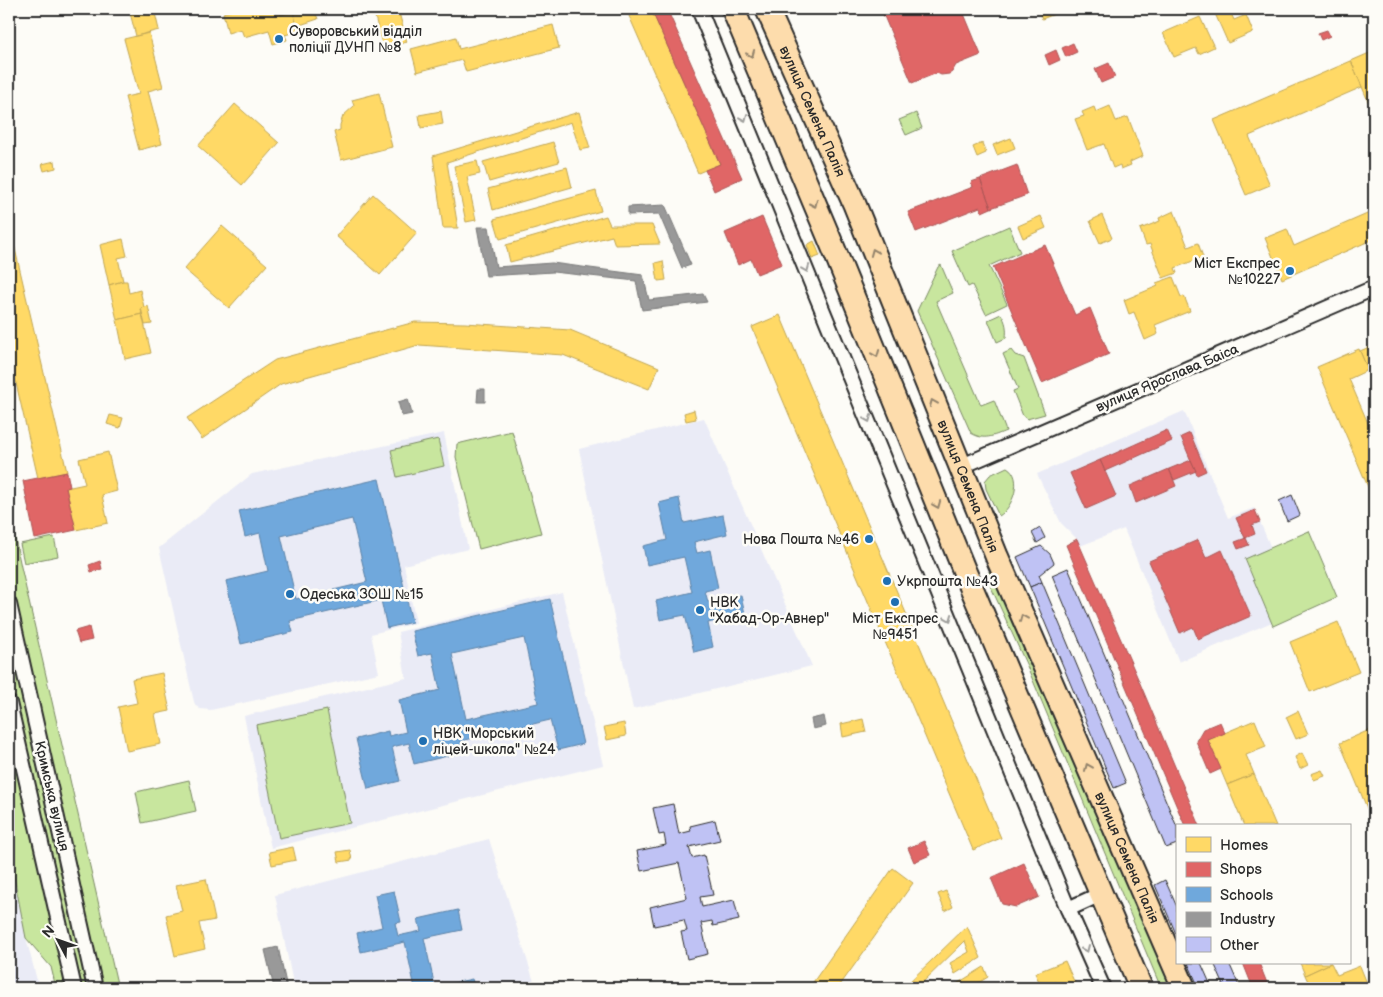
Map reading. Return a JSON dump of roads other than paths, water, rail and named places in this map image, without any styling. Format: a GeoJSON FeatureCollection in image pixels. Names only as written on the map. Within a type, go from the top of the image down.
{"type":"FeatureCollection","features":[{"type":"Feature","properties":{"kind":"main road"},"geometry":{"type":"LineString","coordinates":[[733,9],[833,247],[964,570],[1141,988]]}},
{"type":"Feature","properties":{"kind":"main road","name":"вулиця Семена Палія"},"geometry":{"type":"LineString","coordinates":[[767,9],[854,204],[997,558],[1184,988]]}},
{"type":"Feature","properties":{"kind":"main road"},"geometry":{"type":"LineString","coordinates":[[964,570],[997,558]]}},
{"type":"Feature","properties":{"kind":"street"},"geometry":{"type":"LineString","coordinates":[[699,9],[1068,909],[1103,988]]}},
{"type":"Feature","properties":{"kind":"street","name":"вулиця Ярослава Баіса"},"geometry":{"type":"LineString","coordinates":[[960,467],[1374,288]]}},
{"type":"Feature","properties":{"kind":"street","name":"Кримська вулиця"},"geometry":{"type":"LineString","coordinates":[[9,604],[95,988]]}},
{"type":"Feature","properties":{"kind":"street","name":"Кримська вулиця"},"geometry":{"type":"LineString","coordinates":[[9,703],[74,988]]}},
{"type":"Feature","properties":{"kind":"street"},"geometry":{"type":"LineString","coordinates":[[1068,909],[1101,894]]}},
{"type":"Feature","properties":{"kind":"place","name":"Суворовський відділ поліції ДУНП №8"},"geometry":{"type":"Point","coordinates":[279,39]}},
{"type":"Feature","properties":{"kind":"place","name":"Міст Експрес №10227"},"geometry":{"type":"Point","coordinates":[1290,271]}},
{"type":"Feature","properties":{"kind":"place","name":"Нова Пошта №46"},"geometry":{"type":"Point","coordinates":[869,539]}},
{"type":"Feature","properties":{"kind":"place","name":"Укрпошта №43"},"geometry":{"type":"Point","coordinates":[887,581]}},
{"type":"Feature","properties":{"kind":"place","name":"Одеська ЗОШ №15"},"geometry":{"type":"Point","coordinates":[290,594]}},
{"type":"Feature","properties":{"kind":"place","name":"Міст Експрес №9451"},"geometry":{"type":"Point","coordinates":[895,602]}},
{"type":"Feature","properties":{"kind":"place","name":"НВК \"Хабад-Ор-Авнер\""},"geometry":{"type":"Point","coordinates":[700,610]}},
{"type":"Feature","properties":{"kind":"place","name":"НВК \"Морський ліцей-школа\" №24"},"geometry":{"type":"Point","coordinates":[423,741]}}]}
